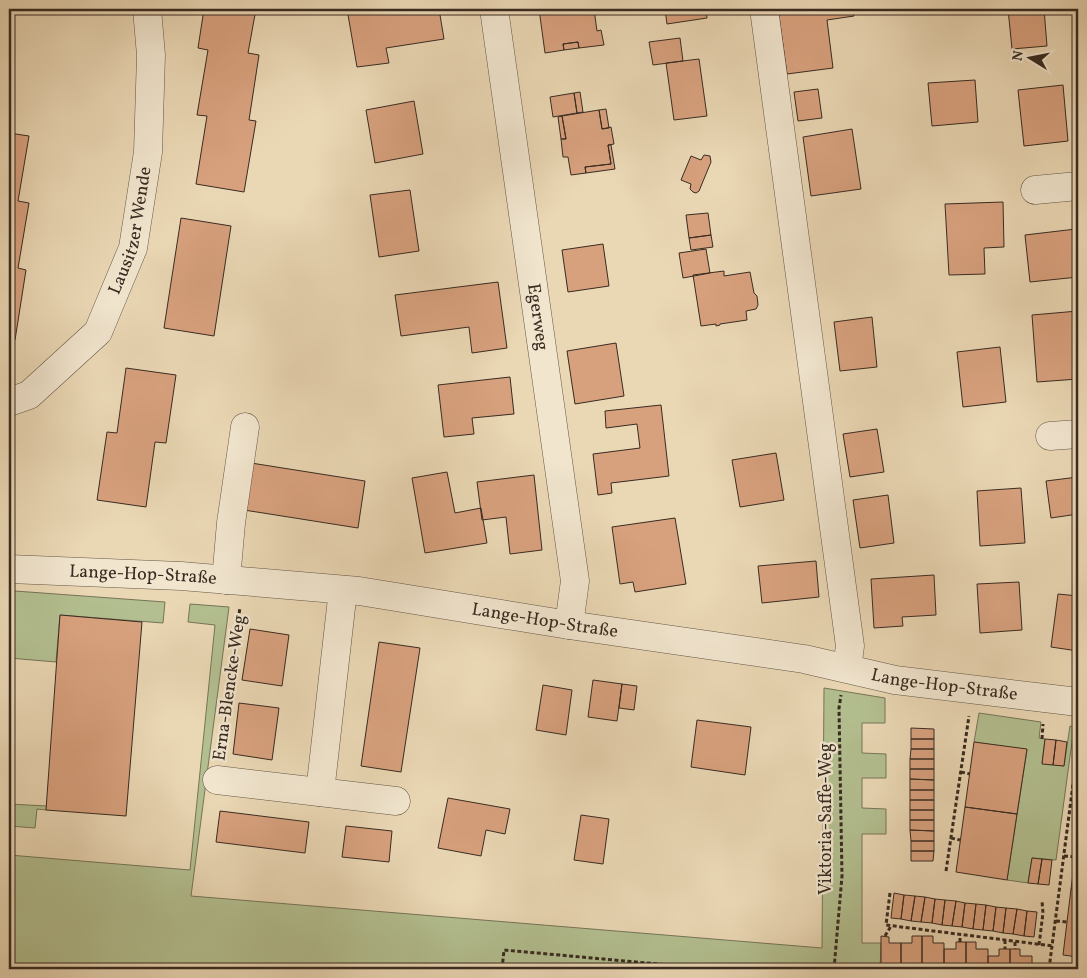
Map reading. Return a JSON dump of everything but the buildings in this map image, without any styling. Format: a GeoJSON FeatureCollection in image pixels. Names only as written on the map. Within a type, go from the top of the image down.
{"type":"FeatureCollection","features":[{"type":"Feature","properties":{"kind":"street","name":"Lausitzer Wende"},"geometry":{"type":"LineString","coordinates":[[9,402],[29,395],[98,332],[134,248],[148,152],[151,55],[147,9]]}},
{"type":"Feature","properties":{"kind":"street","name":"Egerweg"},"geometry":{"type":"LineString","coordinates":[[494,9],[575,581],[569,625]]}},
{"type":"Feature","properties":{"kind":"street"},"geometry":{"type":"LineString","coordinates":[[764,9],[850,646],[847,668]]}},
{"type":"Feature","properties":{"kind":"street"},"geometry":{"type":"LineString","coordinates":[[1035,190],[1078,186]]}},
{"type":"Feature","properties":{"kind":"street"},"geometry":{"type":"LineString","coordinates":[[235,581],[230,523],[244,426]]}},
{"type":"Feature","properties":{"kind":"street"},"geometry":{"type":"LineString","coordinates":[[1050,436],[1078,434]]}},
{"type":"Feature","properties":{"kind":"street","name":"Lange-Hop-Straße"},"geometry":{"type":"LineString","coordinates":[[9,569],[181,576],[343,590],[804,659],[895,680],[1078,702]]}},
{"type":"Feature","properties":{"kind":"street"},"geometry":{"type":"LineString","coordinates":[[320,792],[343,590]]}},
{"type":"Feature","properties":{"kind":"street","name":"Erna-Blencke-Weg"},"geometry":{"type":"LineString","coordinates":[[218,780],[396,801]]}},
{"type":"Feature","properties":{"kind":"path","name":"Erna-Blencke-Weg"},"geometry":{"type":"LineString","coordinates":[[218,780],[235,581]]}},
{"type":"Feature","properties":{"kind":"path","name":"Viktoria-Saffe-Weg"},"geometry":{"type":"LineString","coordinates":[[834,969],[842,876],[839,708],[847,668]]}},
{"type":"Feature","properties":{"kind":"path"},"geometry":{"type":"LineString","coordinates":[[946,871],[970,709]]}},
{"type":"Feature","properties":{"kind":"path"},"geometry":{"type":"LineString","coordinates":[[1042,739],[1044,719]]}},
{"type":"Feature","properties":{"kind":"path"},"geometry":{"type":"LineString","coordinates":[[1049,969],[1078,746]]}},
{"type":"Feature","properties":{"kind":"path"},"geometry":{"type":"LineString","coordinates":[[961,772],[970,774]]}},
{"type":"Feature","properties":{"kind":"path"},"geometry":{"type":"LineString","coordinates":[[1072,789],[1078,790]]}},
{"type":"Feature","properties":{"kind":"path"},"geometry":{"type":"LineString","coordinates":[[951,838],[960,840]]}},
{"type":"Feature","properties":{"kind":"path"},"geometry":{"type":"LineString","coordinates":[[1064,856],[1075,857]]}},
{"type":"Feature","properties":{"kind":"path"},"geometry":{"type":"LineString","coordinates":[[890,893],[886,925],[1052,946]]}},
{"type":"Feature","properties":{"kind":"path"},"geometry":{"type":"LineString","coordinates":[[1039,945],[1043,913],[1042,901]]}},
{"type":"Feature","properties":{"kind":"path"},"geometry":{"type":"LineString","coordinates":[[1056,921],[1067,922]]}},
{"type":"Feature","properties":{"kind":"path"},"geometry":{"type":"LineString","coordinates":[[885,936],[891,926]]}},
{"type":"Feature","properties":{"kind":"path"},"geometry":{"type":"LineString","coordinates":[[917,936],[918,929]]}},
{"type":"Feature","properties":{"kind":"path"},"geometry":{"type":"LineString","coordinates":[[928,930],[928,936]]}},
{"type":"Feature","properties":{"kind":"path"},"geometry":{"type":"LineString","coordinates":[[960,935],[960,942]]}},
{"type":"Feature","properties":{"kind":"path"},"geometry":{"type":"LineString","coordinates":[[972,936],[972,942]]}},
{"type":"Feature","properties":{"kind":"path"},"geometry":{"type":"LineString","coordinates":[[1005,940],[1005,949]]}},
{"type":"Feature","properties":{"kind":"path"},"geometry":{"type":"LineString","coordinates":[[1015,942],[1015,949]]}},
{"type":"Feature","properties":{"kind":"path"},"geometry":{"type":"LineString","coordinates":[[502,969],[504,950],[713,969]]}},
{"type":"Feature","properties":{"kind":"green space"},"geometry":{"type":"Polygon","coordinates":[[[15,591],[165,602],[163,623],[60,615],[56,662],[9,658],[9,593],[15,591]]]}},
{"type":"Feature","properties":{"kind":"green space"},"geometry":{"type":"Polygon","coordinates":[[[190,604],[229,607],[191,896],[822,948],[824,688],[885,698],[885,723],[862,723],[862,753],[886,754],[886,778],[862,778],[862,808],[886,809],[886,834],[862,834],[862,943],[881,943],[880,969],[9,969],[9,855],[190,870],[215,625],[188,622],[190,604]]]}},
{"type":"Feature","properties":{"kind":"green space"},"geometry":{"type":"Polygon","coordinates":[[[979,713],[1041,722],[1039,738],[1045,739],[1042,763],[1064,766],[1070,726],[1074,727],[1056,860],[1032,858],[1028,883],[1007,880],[1027,750],[974,742],[979,713]]]}},
{"type":"Feature","properties":{"kind":"green space"},"geometry":{"type":"Polygon","coordinates":[[[9,804],[47,806],[46,810],[37,809],[35,828],[9,826],[9,804]]]}}]}
